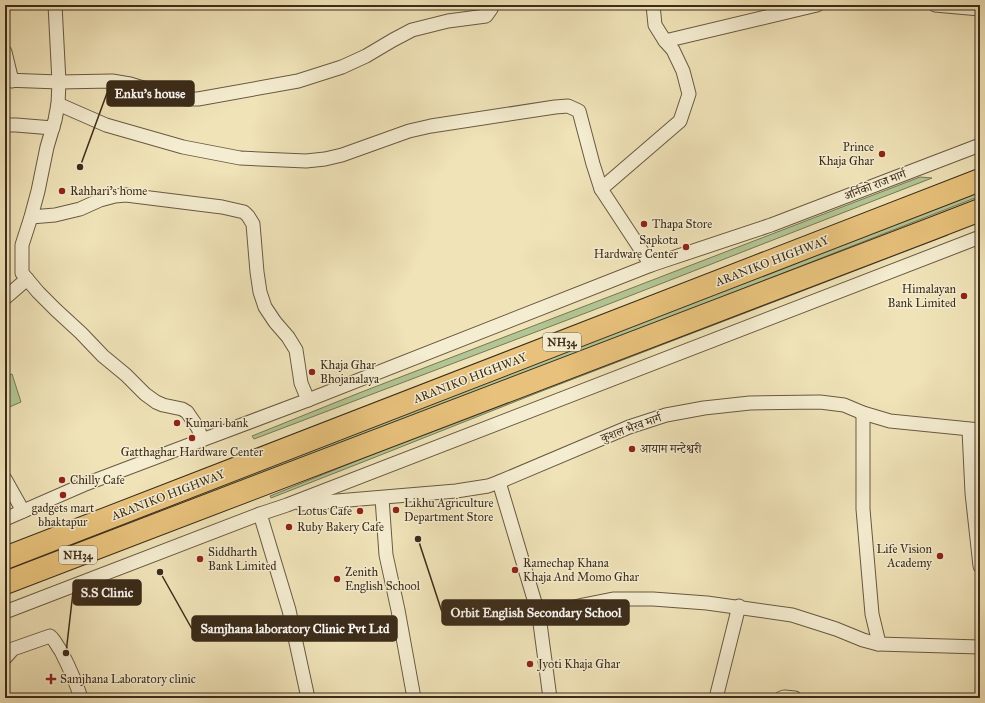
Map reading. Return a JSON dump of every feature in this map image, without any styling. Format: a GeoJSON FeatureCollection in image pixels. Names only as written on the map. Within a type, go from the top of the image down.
{"type":"FeatureCollection","features":[{"type":"Feature","properties":{"kind":"highway","name":"ARANIKO HIGHWAY"},"geometry":{"type":"LineString","coordinates":[[5,558],[980,180]]}},
{"type":"Feature","properties":{"kind":"highway","name":"ARANIKO HIGHWAY"},"geometry":{"type":"LineString","coordinates":[[5,583],[980,210]]}},
{"type":"Feature","properties":{"kind":"street"},"geometry":{"type":"LineString","coordinates":[[55,5],[59,82],[58,104],[38,191],[22,245],[22,273],[56,310],[145,394],[163,406],[182,409],[187,412],[198,428],[202,440]]}},
{"type":"Feature","properties":{"kind":"street"},"geometry":{"type":"LineString","coordinates":[[5,52],[9,81],[112,81],[130,84],[172,97],[198,99],[298,81],[319,75],[342,67],[366,56],[412,30],[448,21],[486,16],[492,5]]}},
{"type":"Feature","properties":{"kind":"street"},"geometry":{"type":"LineString","coordinates":[[601,189],[680,121],[689,94],[684,72],[673,50],[665,41],[655,25],[653,5]]}},
{"type":"Feature","properties":{"kind":"street"},"geometry":{"type":"LineString","coordinates":[[665,41],[817,5]]}},
{"type":"Feature","properties":{"kind":"street"},"geometry":{"type":"LineString","coordinates":[[935,5],[980,9]]}},
{"type":"Feature","properties":{"kind":"street"},"geometry":{"type":"LineString","coordinates":[[58,104],[106,124],[183,147],[240,158],[306,161],[342,155],[409,131],[431,126],[568,106],[579,111],[601,189],[651,265]]}},
{"type":"Feature","properties":{"kind":"street"},"geometry":{"type":"LineString","coordinates":[[5,125],[53,128]]}},
{"type":"Feature","properties":{"kind":"street","name":"अर्निको राज मार्ग"},"geometry":{"type":"LineString","coordinates":[[5,518],[83,485],[308,400],[651,265],[771,225],[980,145]]}},
{"type":"Feature","properties":{"kind":"street"},"geometry":{"type":"LineString","coordinates":[[31,217],[55,215],[80,209],[100,200],[126,195],[222,207],[244,212],[253,224],[257,272],[260,292],[265,307],[296,350],[301,383],[308,400]]}},
{"type":"Feature","properties":{"kind":"street"},"geometry":{"type":"LineString","coordinates":[[5,612],[287,505],[980,237]]}},
{"type":"Feature","properties":{"kind":"street"},"geometry":{"type":"LineString","coordinates":[[5,298],[27,279]]}},
{"type":"Feature","properties":{"kind":"street","name":"कुशल‌ भैरव मार्ग"},"geometry":{"type":"LineString","coordinates":[[287,505],[382,498],[488,486],[629,426],[666,415],[704,408],[750,403],[820,402],[844,405],[890,421],[975,430]]}},
{"type":"Feature","properties":{"kind":"street"},"geometry":{"type":"LineString","coordinates":[[863,412],[863,509],[872,614],[878,644]]}},
{"type":"Feature","properties":{"kind":"street"},"geometry":{"type":"LineString","coordinates":[[975,430],[972,493],[980,566]]}},
{"type":"Feature","properties":{"kind":"street"},"geometry":{"type":"LineString","coordinates":[[5,479],[23,511]]}},
{"type":"Feature","properties":{"kind":"street"},"geometry":{"type":"LineString","coordinates":[[499,482],[539,616],[550,698]]}},
{"type":"Feature","properties":{"kind":"street"},"geometry":{"type":"LineString","coordinates":[[382,498],[386,555],[398,610],[414,698]]}},
{"type":"Feature","properties":{"kind":"street"},"geometry":{"type":"LineString","coordinates":[[260,514],[289,610],[308,698]]}},
{"type":"Feature","properties":{"kind":"street"},"geometry":{"type":"LineString","coordinates":[[539,616],[613,599],[653,599],[707,602],[792,614],[878,644],[980,647]]}},
{"type":"Feature","properties":{"kind":"street"},"geometry":{"type":"LineString","coordinates":[[716,698],[739,606]]}},
{"type":"Feature","properties":{"kind":"street"},"geometry":{"type":"LineString","coordinates":[[5,658],[13,649],[50,636],[54,639],[66,661],[76,682],[81,698]]}},
{"type":"Feature","properties":{"kind":"street"},"geometry":{"type":"LineString","coordinates":[[781,698],[795,698]]}},
{"type":"Feature","properties":{"kind":"green space"},"geometry":{"type":"Polygon","coordinates":[[[920,177],[932,178],[591,311],[254,439],[252,436],[359,393],[920,177]]]}},
{"type":"Feature","properties":{"kind":"green space"},"geometry":{"type":"Polygon","coordinates":[[[980,187],[980,196],[663,320],[5,573],[5,566],[980,187]]]}},
{"type":"Feature","properties":{"kind":"green space"},"geometry":{"type":"Polygon","coordinates":[[[947,230],[948,235],[542,391],[271,498],[270,496],[551,382],[947,230]]]}},
{"type":"Feature","properties":{"kind":"green space"},"geometry":{"type":"Polygon","coordinates":[[[12,374],[21,402],[5,409],[5,376],[12,374]]]}},
{"type":"Feature","properties":{"kind":"place","name":"Prince Khaja Ghar"},"geometry":{"type":"Point","coordinates":[882,154]}},
{"type":"Feature","properties":{"kind":"place","name":"Enku's house"},"geometry":{"type":"Point","coordinates":[80,167]}},
{"type":"Feature","properties":{"kind":"place","name":"Rahhari's home"},"geometry":{"type":"Point","coordinates":[62,191]}},
{"type":"Feature","properties":{"kind":"place","name":"Thapa Store"},"geometry":{"type":"Point","coordinates":[644,224]}},
{"type":"Feature","properties":{"kind":"place","name":"Sapkota Hardware Center"},"geometry":{"type":"Point","coordinates":[686,247]}},
{"type":"Feature","properties":{"kind":"place","name":"Himalayan Bank Limited"},"geometry":{"type":"Point","coordinates":[964,296]}},
{"type":"Feature","properties":{"kind":"place","name":"Khaja Ghar Bhojanalaya"},"geometry":{"type":"Point","coordinates":[312,372]}},
{"type":"Feature","properties":{"kind":"place","name":"Kumari bank"},"geometry":{"type":"Point","coordinates":[177,423]}},
{"type":"Feature","properties":{"kind":"place","name":"Gatthaghar Hardware Center"},"geometry":{"type":"Point","coordinates":[192,438]}},
{"type":"Feature","properties":{"kind":"place","name":"आयाम मन्टेश्वरी"},"geometry":{"type":"Point","coordinates":[632,449]}},
{"type":"Feature","properties":{"kind":"place","name":"Chilly Cafe"},"geometry":{"type":"Point","coordinates":[62,480]}},
{"type":"Feature","properties":{"kind":"place","name":"gadgets mart bhaktapur"},"geometry":{"type":"Point","coordinates":[63,495]}},
{"type":"Feature","properties":{"kind":"place","name":"Likhu Agriculture Department Store"},"geometry":{"type":"Point","coordinates":[396,510]}},
{"type":"Feature","properties":{"kind":"place","name":"Lotus Cafe"},"geometry":{"type":"Point","coordinates":[360,511]}},
{"type":"Feature","properties":{"kind":"place","name":"Ruby Bakery Cafe"},"geometry":{"type":"Point","coordinates":[289,527]}},
{"type":"Feature","properties":{"kind":"place","name":"Orbit English Secondary School"},"geometry":{"type":"Point","coordinates":[418,539]}},
{"type":"Feature","properties":{"kind":"place","name":"Life Vision Academy"},"geometry":{"type":"Point","coordinates":[940,556]}},
{"type":"Feature","properties":{"kind":"place","name":"Siddharth Bank Limited"},"geometry":{"type":"Point","coordinates":[200,559]}},
{"type":"Feature","properties":{"kind":"place","name":"Ramechap Khana Khaja And Momo Ghar"},"geometry":{"type":"Point","coordinates":[515,570]}},
{"type":"Feature","properties":{"kind":"place","name":"Samjhana laboratory Clinic Pvt Ltd"},"geometry":{"type":"Point","coordinates":[160,572]}},
{"type":"Feature","properties":{"kind":"place","name":"Zenith English School"},"geometry":{"type":"Point","coordinates":[337,579]}},
{"type":"Feature","properties":{"kind":"place","name":"S.S Clinic"},"geometry":{"type":"Point","coordinates":[66,653]}},
{"type":"Feature","properties":{"kind":"place","name":"Jyoti Khaja Ghar"},"geometry":{"type":"Point","coordinates":[530,664]}},
{"type":"Feature","properties":{"kind":"place","name":"Samjhana Laboratory clinic"},"geometry":{"type":"Point","coordinates":[51,679]}}]}
